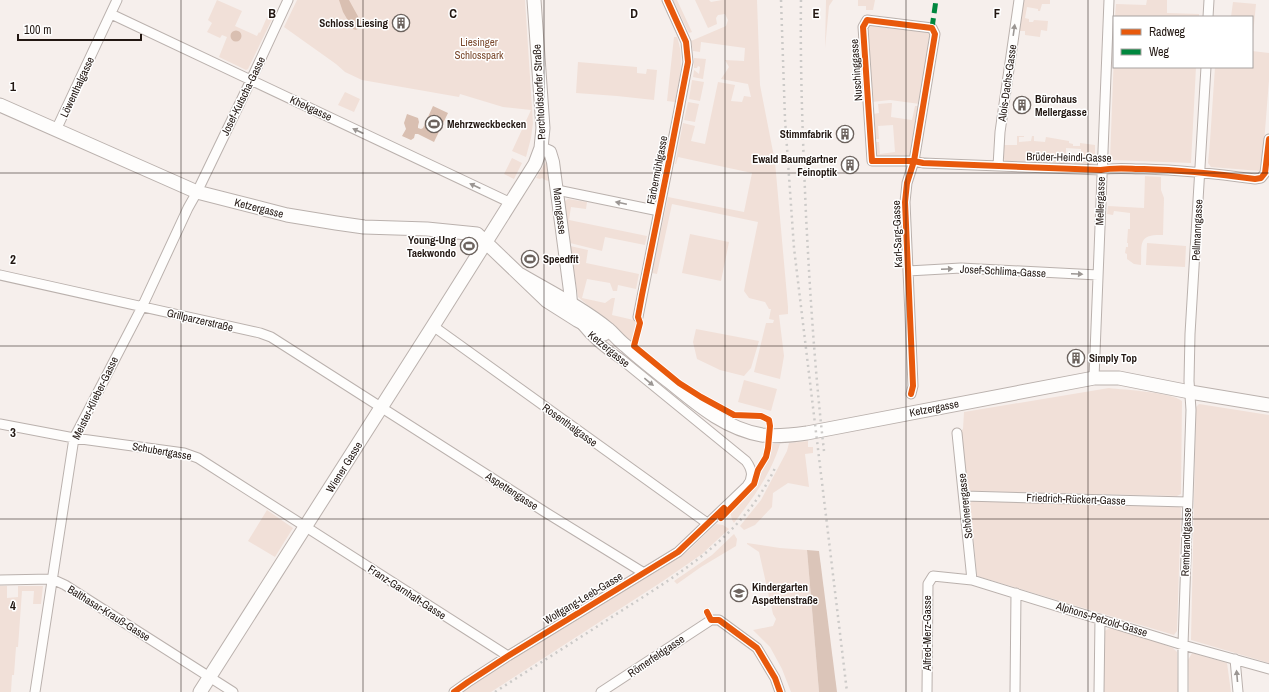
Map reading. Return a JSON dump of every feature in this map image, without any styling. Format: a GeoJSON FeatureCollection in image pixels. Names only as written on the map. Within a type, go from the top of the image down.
{"type":"FeatureCollection","features":[{"type":"Feature","properties":{"kind":"main road","name":"Perchtoldsdorfer Straße"},"geometry":{"type":"LineString","coordinates":[[486,241],[532,170],[546,152],[534,0]]}},
{"type":"Feature","properties":{"kind":"main road","name":"Ketzergasse"},"geometry":{"type":"LineString","coordinates":[[0,105],[197,192],[287,215],[364,227],[477,234],[521,275],[568,308],[610,330],[625,346],[703,409],[725,422],[741,429],[761,434],[776,436],[807,433],[1094,378],[1119,378],[1190,392],[1269,405]]}},
{"type":"Feature","properties":{"kind":"main road","name":"Wiener Gasse"},"geometry":{"type":"LineString","coordinates":[[200,692],[486,241]]}},
{"type":"Feature","properties":{"kind":"main road","name":"Ketzergasse"},"geometry":{"type":"LineString","coordinates":[[568,308],[577,320],[625,346]]}},
{"type":"Feature","properties":{"kind":"street","name":"Löwenthalgasse"},"geometry":{"type":"LineString","coordinates":[[56,130],[117,0]]}},
{"type":"Feature","properties":{"kind":"street","name":"Josef-Kutscha-Gasse"},"geometry":{"type":"LineString","coordinates":[[197,192],[288,0]]}},
{"type":"Feature","properties":{"kind":"street","name":"Färbermühlgasse"},"geometry":{"type":"LineString","coordinates":[[638,317],[688,62],[686,42],[667,0]]}},
{"type":"Feature","properties":{"kind":"street","name":"Alois-Dachs-Gasse"},"geometry":{"type":"LineString","coordinates":[[998,166],[1000,132],[1019,0]]}},
{"type":"Feature","properties":{"kind":"street","name":"Mellergasse"},"geometry":{"type":"LineString","coordinates":[[1094,378],[1101,170],[1105,113],[1109,0]]}},
{"type":"Feature","properties":{"kind":"street"},"geometry":{"type":"LineString","coordinates":[[1208,16],[1209,0]]}},
{"type":"Feature","properties":{"kind":"street","name":"Khekgasse"},"geometry":{"type":"LineString","coordinates":[[111,14],[511,203]]}},
{"type":"Feature","properties":{"kind":"street","name":"Nuschinggasse"},"geometry":{"type":"LineString","coordinates":[[872,161],[864,24],[869,20],[932,28]]}},
{"type":"Feature","properties":{"kind":"street","name":"Karl-Sarg-Gasse"},"geometry":{"type":"LineString","coordinates":[[911,394],[912,386],[905,202],[907,183],[914,161],[935,34],[932,28]]}},
{"type":"Feature","properties":{"kind":"street","name":"Pellmanngasse"},"geometry":{"type":"LineString","coordinates":[[1190,392],[1190,334],[1206,68]]}},
{"type":"Feature","properties":{"kind":"street","name":"Brüder-Heindl-Gasse"},"geometry":{"type":"LineString","coordinates":[[872,161],[914,161],[923,163],[1101,170],[1110,168],[1200,172],[1259,179],[1263,176],[1265,170],[1269,139]]}},
{"type":"Feature","properties":{"kind":"street","name":"Manngasse"},"geometry":{"type":"LineString","coordinates":[[546,152],[557,190],[568,308]]}},
{"type":"Feature","properties":{"kind":"street"},"geometry":{"type":"LineString","coordinates":[[557,190],[659,211]]}},
{"type":"Feature","properties":{"kind":"street","name":"Meister-Klieber-Gasse"},"geometry":{"type":"LineString","coordinates":[[35,692],[74,438],[142,307],[188,208],[197,192]]}},
{"type":"Feature","properties":{"kind":"street","name":"Josef-Schlima-Gasse"},"geometry":{"type":"LineString","coordinates":[[908,271],[961,268],[1098,276]]}},
{"type":"Feature","properties":{"kind":"street","name":"Grillparzerstraße"},"geometry":{"type":"LineString","coordinates":[[0,275],[271,337],[382,407]]}},
{"type":"Feature","properties":{"kind":"street","name":"Ketzergasse"},"geometry":{"type":"LineString","coordinates":[[577,320],[593,338],[612,354],[621,359],[746,461],[752,471]]}},
{"type":"Feature","properties":{"kind":"street","name":"Rosenthalgasse"},"geometry":{"type":"LineString","coordinates":[[433,326],[707,523]]}},
{"type":"Feature","properties":{"kind":"street","name":"Rembrandtgasse"},"geometry":{"type":"LineString","coordinates":[[1184,692],[1183,644],[1191,410],[1190,392]]}},
{"type":"Feature","properties":{"kind":"street","name":"Aspettengasse"},"geometry":{"type":"LineString","coordinates":[[382,407],[545,512],[644,573]]}},
{"type":"Feature","properties":{"kind":"street","name":"Schubertgasse"},"geometry":{"type":"LineString","coordinates":[[0,424],[74,438],[192,455],[306,526]]}},
{"type":"Feature","properties":{"kind":"street","name":"Schönerergasse"},"geometry":{"type":"LineString","coordinates":[[957,433],[972,580]]}},
{"type":"Feature","properties":{"kind":"street","name":"Wolfgang-Leeb-Gasse"},"geometry":{"type":"LineString","coordinates":[[454,692],[508,656],[678,552],[747,486],[751,479],[752,471]]}},
{"type":"Feature","properties":{"kind":"street","name":"Friedrich-Rückert-Gasse"},"geometry":{"type":"LineString","coordinates":[[964,496],[1188,502]]}},
{"type":"Feature","properties":{"kind":"street","name":"Franz-Garnhaft-Gasse"},"geometry":{"type":"LineString","coordinates":[[306,526],[415,598],[508,656]]}},
{"type":"Feature","properties":{"kind":"street","name":"Alphons-Petzold-Gasse"},"geometry":{"type":"LineString","coordinates":[[933,576],[972,580],[1269,669]]}},
{"type":"Feature","properties":{"kind":"street","name":"Alfred-Merz-Gasse"},"geometry":{"type":"LineString","coordinates":[[927,692],[928,584],[933,576]]}},
{"type":"Feature","properties":{"kind":"street","name":"Balthasar-Krauß-Gasse"},"geometry":{"type":"LineString","coordinates":[[0,580],[52,579],[65,585],[233,692]]}},
{"type":"Feature","properties":{"kind":"street"},"geometry":{"type":"LineString","coordinates":[[1015,692],[1016,593]]}},
{"type":"Feature","properties":{"kind":"street","name":"Römerfeldgasse"},"geometry":{"type":"LineString","coordinates":[[601,692],[709,616],[719,620],[757,648],[775,678],[780,692]]}},
{"type":"Feature","properties":{"kind":"street"},"geometry":{"type":"LineString","coordinates":[[1099,692],[1100,619]]}},
{"type":"Feature","properties":{"kind":"street"},"geometry":{"type":"LineString","coordinates":[[1235,659],[1238,692]]}},
{"type":"Feature","properties":{"kind":"green space"},"geometry":{"type":"Polygon","coordinates":[[[217,0],[242,11],[235,26],[257,36],[259,32],[260,33],[271,8],[276,11],[248,69],[246,70],[219,57],[227,37],[222,35],[220,38],[207,32],[212,23],[208,20],[217,0]]]}},
{"type":"Feature","properties":{"kind":"green space","name":"Liesinger Schlosspark"},"geometry":{"type":"Polygon","coordinates":[[[297,0],[525,0],[533,123],[526,157],[512,151],[531,110],[503,107],[460,94],[459,97],[362,80],[345,72],[284,27],[297,0]]]}},
{"type":"Feature","properties":{"kind":"green space"},"geometry":{"type":"Polygon","coordinates":[[[673,0],[677,0],[692,32],[689,33],[673,0]]]}},
{"type":"Feature","properties":{"kind":"green space"},"geometry":{"type":"Polygon","coordinates":[[[695,0],[709,0],[711,2],[722,0],[757,0],[760,85],[775,162],[788,307],[788,314],[779,315],[784,356],[780,379],[754,372],[766,323],[773,323],[774,320],[769,319],[771,309],[769,309],[765,302],[749,298],[744,291],[758,222],[672,204],[657,274],[652,273],[668,197],[744,212],[752,173],[678,157],[675,164],[683,123],[695,126],[691,141],[705,144],[718,82],[735,85],[731,101],[742,102],[744,96],[751,97],[748,84],[721,79],[729,67],[725,60],[744,61],[745,48],[701,42],[700,52],[693,51],[691,41],[726,26],[728,20],[725,14],[718,15],[716,18],[717,24],[708,28],[695,0]]]}},
{"type":"Feature","properties":{"kind":"green space"},"geometry":{"type":"Polygon","coordinates":[[[826,0],[833,0],[829,6],[825,48],[826,0]]]}},
{"type":"Feature","properties":{"kind":"green space"},"geometry":{"type":"Polygon","coordinates":[[[858,0],[875,0],[873,10],[866,10],[866,6],[858,6],[858,0]]]}},
{"type":"Feature","properties":{"kind":"green space"},"geometry":{"type":"Polygon","coordinates":[[[1024,0],[1050,0],[1050,4],[1042,4],[1040,11],[1038,11],[1038,9],[1027,7],[1025,18],[1029,19],[1029,22],[1033,22],[1034,20],[1048,21],[1047,31],[1041,30],[1040,37],[1025,35],[1025,31],[1019,31],[1024,0]]]}},
{"type":"Feature","properties":{"kind":"green space"},"geometry":{"type":"Polygon","coordinates":[[[1147,0],[1167,0],[1167,13],[1199,14],[1199,16],[1115,16],[1116,4],[1146,5],[1147,0]]]}},
{"type":"Feature","properties":{"kind":"green space"},"geometry":{"type":"Polygon","coordinates":[[[1233,2],[1256,4],[1253,35],[1253,16],[1231,16],[1233,2]]]}},
{"type":"Feature","properties":{"kind":"green space"},"geometry":{"type":"Polygon","coordinates":[[[871,24],[927,31],[930,35],[920,104],[890,100],[872,102],[867,27],[871,24]]]}},
{"type":"Feature","properties":{"kind":"green space"},"geometry":{"type":"Polygon","coordinates":[[[674,37],[677,37],[681,53],[680,78],[675,102],[667,101],[674,37]]]}},
{"type":"Feature","properties":{"kind":"green space"},"geometry":{"type":"Polygon","coordinates":[[[1253,51],[1269,53],[1269,80],[1262,169],[1260,171],[1211,167],[1208,163],[1215,68],[1253,68],[1253,51]]]}},
{"type":"Feature","properties":{"kind":"green space"},"geometry":{"type":"Polygon","coordinates":[[[694,58],[706,59],[703,79],[693,77],[694,70],[699,74],[700,67],[698,66],[697,68],[694,68],[694,58]]]}},
{"type":"Feature","properties":{"kind":"green space"},"geometry":{"type":"Polygon","coordinates":[[[578,62],[637,67],[637,73],[646,74],[647,69],[657,70],[654,100],[576,93],[578,62]]]}},
{"type":"Feature","properties":{"kind":"green space"},"geometry":{"type":"Polygon","coordinates":[[[1113,68],[1196,68],[1191,163],[1110,160],[1113,68]]]}},
{"type":"Feature","properties":{"kind":"green space"},"geometry":{"type":"Polygon","coordinates":[[[692,80],[704,82],[700,101],[689,99],[692,80]]]}},
{"type":"Feature","properties":{"kind":"green space"},"geometry":{"type":"Polygon","coordinates":[[[345,92],[360,99],[354,112],[338,105],[345,92]]]}},
{"type":"Feature","properties":{"kind":"green space"},"geometry":{"type":"Polygon","coordinates":[[[688,102],[699,104],[695,122],[684,120],[688,102]]]}},
{"type":"Feature","properties":{"kind":"green space"},"geometry":{"type":"Polygon","coordinates":[[[892,103],[891,117],[912,120],[915,106],[918,106],[912,149],[909,156],[879,158],[876,155],[875,142],[879,142],[880,154],[895,152],[893,125],[878,126],[879,139],[874,139],[873,114],[879,113],[878,104],[892,103]]]}},
{"type":"Feature","properties":{"kind":"green space"},"geometry":{"type":"Polygon","coordinates":[[[1017,136],[1024,136],[1019,137],[1019,142],[1031,141],[1032,136],[1034,136],[1034,141],[1045,142],[1046,137],[1069,141],[1069,143],[1073,144],[1073,146],[1080,146],[1080,143],[1095,145],[1095,162],[1090,165],[1074,165],[1074,160],[1081,160],[1081,149],[1066,148],[1066,159],[1071,160],[1070,165],[1007,163],[1004,159],[1004,145],[1017,145],[1017,136]]]}},
{"type":"Feature","properties":{"kind":"green space"},"geometry":{"type":"Polygon","coordinates":[[[512,158],[522,163],[514,179],[504,174],[512,158]]]}},
{"type":"Feature","properties":{"kind":"green space"},"geometry":{"type":"Polygon","coordinates":[[[547,160],[552,182],[542,178],[536,178],[547,160]]]}},
{"type":"Feature","properties":{"kind":"green space"},"geometry":{"type":"Polygon","coordinates":[[[1145,176],[1161,177],[1161,190],[1164,198],[1163,235],[1149,236],[1145,239],[1142,246],[1141,265],[1134,264],[1127,259],[1127,254],[1125,253],[1126,247],[1128,247],[1127,243],[1128,229],[1130,229],[1130,213],[1114,211],[1113,215],[1107,214],[1108,206],[1144,208],[1145,176]]]}},
{"type":"Feature","properties":{"kind":"green space"},"geometry":{"type":"Polygon","coordinates":[[[568,199],[587,202],[586,209],[571,207],[569,220],[647,236],[645,245],[605,237],[602,251],[570,243],[564,204],[568,199]]]}},
{"type":"Feature","properties":{"kind":"green space"},"geometry":{"type":"Polygon","coordinates":[[[690,234],[729,242],[721,281],[682,273],[690,234]]]}},
{"type":"Feature","properties":{"kind":"green space"},"geometry":{"type":"Polygon","coordinates":[[[1147,243],[1186,246],[1185,267],[1146,265],[1147,243]]]}},
{"type":"Feature","properties":{"kind":"green space"},"geometry":{"type":"Polygon","coordinates":[[[570,246],[588,250],[586,263],[639,274],[636,289],[618,285],[617,291],[613,291],[610,283],[587,279],[582,298],[605,303],[612,298],[615,298],[612,315],[638,321],[633,343],[578,297],[570,246]]]}},
{"type":"Feature","properties":{"kind":"green space"},"geometry":{"type":"Polygon","coordinates":[[[696,329],[759,341],[751,368],[744,376],[720,370],[697,359],[693,342],[696,329]]]}},
{"type":"Feature","properties":{"kind":"green space"},"geometry":{"type":"Polygon","coordinates":[[[744,380],[777,389],[771,411],[738,402],[744,380]]]}},
{"type":"Feature","properties":{"kind":"green space"},"geometry":{"type":"Polygon","coordinates":[[[1109,388],[1158,393],[1177,398],[1182,401],[1181,494],[1177,496],[971,491],[966,485],[960,432],[963,429],[964,412],[1109,388]]]}},
{"type":"Feature","properties":{"kind":"green space"},"geometry":{"type":"Polygon","coordinates":[[[1199,404],[1269,415],[1269,663],[1191,640],[1196,407],[1199,404]]]}},
{"type":"Feature","properties":{"kind":"green space"},"geometry":{"type":"Polygon","coordinates":[[[808,441],[808,447],[813,447],[813,453],[805,454],[809,487],[788,483],[773,493],[772,507],[755,525],[744,530],[740,526],[761,500],[787,451],[789,443],[808,441]]]}},
{"type":"Feature","properties":{"kind":"green space"},"geometry":{"type":"Polygon","coordinates":[[[772,444],[780,444],[771,466],[755,495],[734,523],[730,511],[756,485],[759,471],[767,461],[772,444]]]}},
{"type":"Feature","properties":{"kind":"green space"},"geometry":{"type":"Polygon","coordinates":[[[973,500],[1175,505],[1181,508],[1177,631],[1174,635],[977,576],[970,503],[973,500]]]}},
{"type":"Feature","properties":{"kind":"green space"},"geometry":{"type":"Polygon","coordinates":[[[267,510],[293,528],[275,557],[248,541],[267,510]]]}},
{"type":"Feature","properties":{"kind":"green space"},"geometry":{"type":"Polygon","coordinates":[[[716,524],[723,525],[729,529],[702,554],[663,581],[491,692],[461,692],[511,659],[688,551],[716,524]]]}},
{"type":"Feature","properties":{"kind":"green space"},"geometry":{"type":"Polygon","coordinates":[[[734,534],[737,539],[736,546],[701,567],[677,584],[674,581],[712,555],[734,534]]]}},
{"type":"Feature","properties":{"kind":"green space"},"geometry":{"type":"Polygon","coordinates":[[[747,543],[807,550],[819,692],[791,692],[782,669],[770,647],[753,630],[773,626],[776,619],[773,614],[759,552],[747,543]]]}},
{"type":"Feature","properties":{"kind":"green space"},"geometry":{"type":"Polygon","coordinates":[[[0,586],[7,586],[7,598],[18,597],[18,586],[43,586],[41,604],[33,604],[34,591],[22,591],[18,647],[16,647],[11,692],[0,692],[0,586]]]}},
{"type":"Feature","properties":{"kind":"green space"},"geometry":{"type":"Polygon","coordinates":[[[1113,626],[1173,648],[1177,652],[1178,692],[1103,692],[1103,632],[1113,626]]]}},
{"type":"Feature","properties":{"kind":"green space"},"geometry":{"type":"Polygon","coordinates":[[[1192,653],[1227,663],[1231,692],[1189,692],[1188,660],[1192,653]]]}},
{"type":"Feature","properties":{"kind":"shaded area"},"geometry":{"type":"Polygon","coordinates":[[[339,0],[349,0],[362,22],[362,26],[356,30],[353,29],[343,12],[339,0]]]}},
{"type":"Feature","properties":{"kind":"shaded area"},"geometry":{"type":"Polygon","coordinates":[[[236,30],[240,32],[242,36],[240,40],[236,42],[232,40],[230,36],[232,32],[236,30]]]}},
{"type":"Feature","properties":{"kind":"shaded area","name":"Mehrzweckbecken"},"geometry":{"type":"Polygon","coordinates":[[[433,106],[448,113],[434,142],[418,134],[415,134],[414,138],[411,140],[402,136],[406,129],[404,123],[407,114],[418,118],[418,128],[421,129],[423,128],[433,106]]]}},
{"type":"Feature","properties":{"kind":"shaded area"},"geometry":{"type":"Polygon","coordinates":[[[807,550],[819,551],[837,692],[819,692],[807,550]]]}},
{"type":"Feature","properties":{"kind":"railway"},"geometry":{"type":"LineString","coordinates":[[781,0],[785,119],[794,248],[847,692]]}},
{"type":"Feature","properties":{"kind":"railway"},"geometry":{"type":"LineString","coordinates":[[801,0],[801,81],[809,274],[824,451]]}},
{"type":"Feature","properties":{"kind":"railway"},"geometry":{"type":"LineString","coordinates":[[495,692],[662,585],[706,553],[745,515],[761,493],[775,468]]}},
{"type":"Feature","properties":{"kind":"marked path"},"geometry":{"type":"LineString","coordinates":[[932,28],[936,0]]}},
{"type":"Feature","properties":{"kind":"cycle path"},"geometry":{"type":"LineString","coordinates":[[667,0],[686,42],[688,62],[642,295],[638,317],[640,323],[634,346],[679,383],[701,397],[734,415],[761,416],[769,420],[770,426],[766,457],[758,470],[754,484],[721,518]]}},
{"type":"Feature","properties":{"kind":"cycle path"},"geometry":{"type":"LineString","coordinates":[[911,394],[913,386],[905,202],[907,183],[914,161],[935,34],[932,28],[867,20],[863,27],[872,161],[914,161],[923,163],[1101,170],[1117,168],[1200,172],[1255,179],[1261,178],[1265,173],[1269,139]]}},
{"type":"Feature","properties":{"kind":"cycle path"},"geometry":{"type":"LineString","coordinates":[[454,692],[508,656],[678,552],[724,508]]}},
{"type":"Feature","properties":{"kind":"cycle path"},"geometry":{"type":"LineString","coordinates":[[707,612],[711,620],[719,620],[757,648],[775,678],[780,692]]}},
{"type":"Feature","properties":{"kind":"place","name":"Schloss Liesing"},"geometry":{"type":"Point","coordinates":[401,23]}},
{"type":"Feature","properties":{"kind":"place","name":"Bürohaus Mellergasse"},"geometry":{"type":"Point","coordinates":[1022,105]}},
{"type":"Feature","properties":{"kind":"place","name":"Mehrzweckbecken"},"geometry":{"type":"Point","coordinates":[434,124]}},
{"type":"Feature","properties":{"kind":"place","name":"Stimmfabrik"},"geometry":{"type":"Point","coordinates":[845,134]}},
{"type":"Feature","properties":{"kind":"place","name":"Ewald Baumgartner Feinoptik"},"geometry":{"type":"Point","coordinates":[850,165]}},
{"type":"Feature","properties":{"kind":"place","name":"Young-Ung Taekwondo"},"geometry":{"type":"Point","coordinates":[469,246]}},
{"type":"Feature","properties":{"kind":"place","name":"Speedfit"},"geometry":{"type":"Point","coordinates":[530,259]}},
{"type":"Feature","properties":{"kind":"place","name":"Simply Top"},"geometry":{"type":"Point","coordinates":[1076,358]}},
{"type":"Feature","properties":{"kind":"place","name":"Kindergarten Aspettenstraße"},"geometry":{"type":"Point","coordinates":[739,593]}}]}
